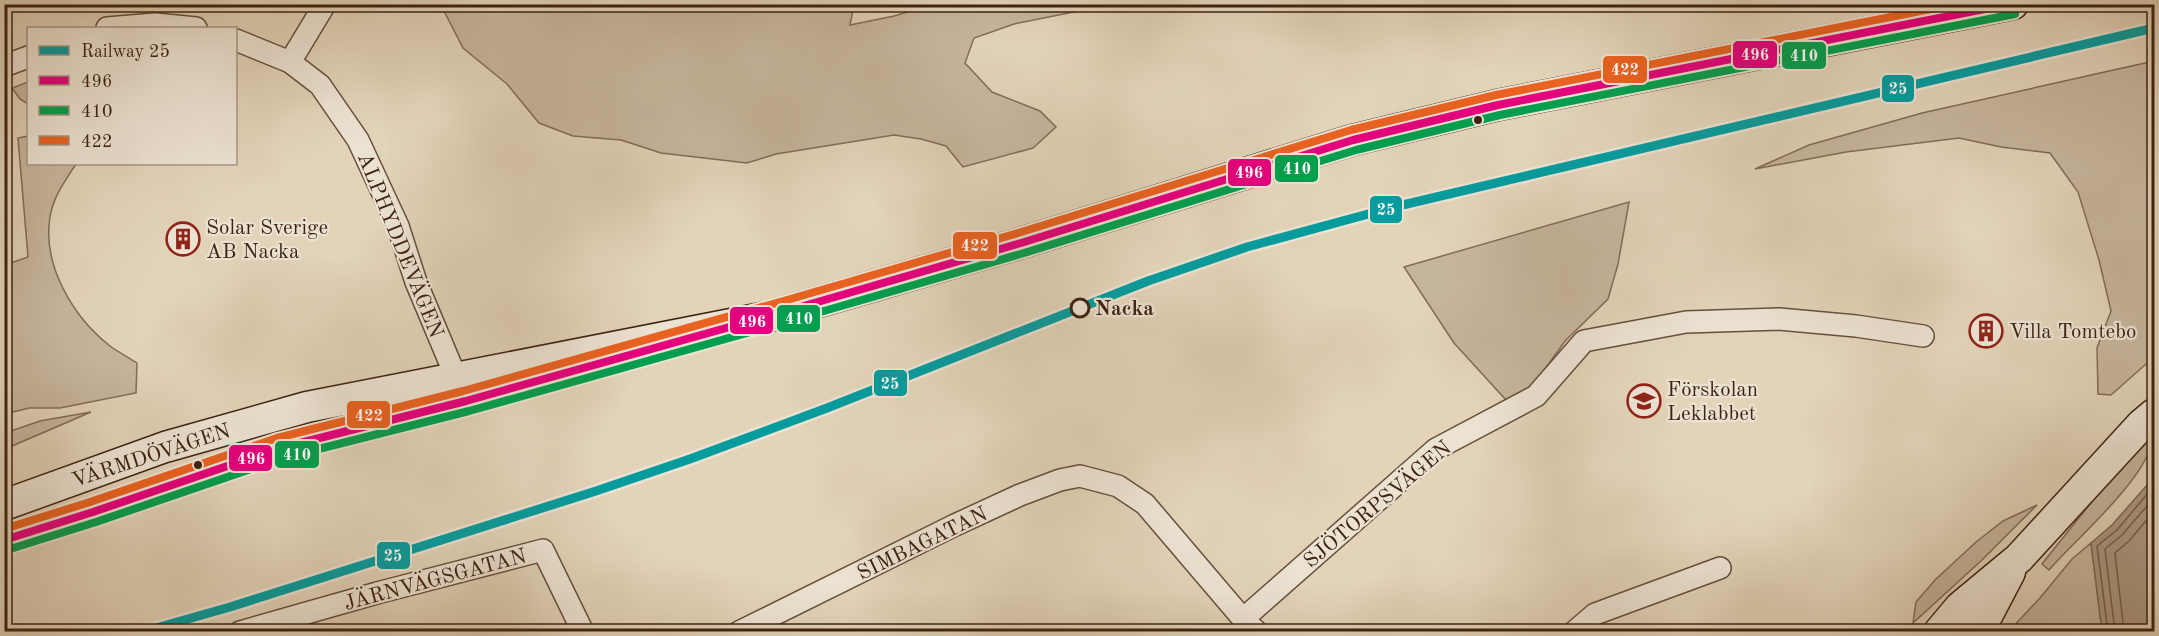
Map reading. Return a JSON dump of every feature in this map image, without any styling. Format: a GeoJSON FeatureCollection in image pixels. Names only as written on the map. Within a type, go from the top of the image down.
{"type":"FeatureCollection","features":[{"type":"Feature","properties":{"kind":"main road","name":"VÄRMDÖVÄGEN"},"geometry":{"type":"LineString","coordinates":[[4,505],[176,443],[307,407],[461,389],[767,317],[1021,243],[1353,140],[1498,105],[2013,4]]}},
{"type":"Feature","properties":{"kind":"main road"},"geometry":{"type":"LineString","coordinates":[[1939,632],[1960,607],[2017,560],[2142,424],[2154,414]]}},
{"type":"Feature","properties":{"kind":"main road"},"geometry":{"type":"LineString","coordinates":[[1975,632],[1988,614],[2017,560]]}},
{"type":"Feature","properties":{"kind":"street"},"geometry":{"type":"LineString","coordinates":[[290,62],[325,4]]}},
{"type":"Feature","properties":{"kind":"street"},"geometry":{"type":"LineString","coordinates":[[120,27],[155,24],[186,27]]}},
{"type":"Feature","properties":{"kind":"street","name":"ALPHYDDEVÄGEN"},"geometry":{"type":"LineString","coordinates":[[237,40],[290,62],[320,86],[358,140],[398,226],[416,282],[461,389]]}},
{"type":"Feature","properties":{"kind":"street"},"geometry":{"type":"LineString","coordinates":[[4,66],[27,57]]}},
{"type":"Feature","properties":{"kind":"street","name":"SJÖTORPSVÄGEN"},"geometry":{"type":"LineString","coordinates":[[1250,625],[1436,449],[1536,396],[1584,341],[1686,322],[1779,320],[1856,326],[1923,336]]}},
{"type":"Feature","properties":{"kind":"street","name":"SIMBAGATAN"},"geometry":{"type":"LineString","coordinates":[[739,632],[1020,495],[1060,480],[1080,476],[1110,483],[1144,504],[1250,625]]}},
{"type":"Feature","properties":{"kind":"street","name":"JÄRNVÄGSGATAN"},"geometry":{"type":"LineString","coordinates":[[240,632],[543,550],[583,632]]}},
{"type":"Feature","properties":{"kind":"street"},"geometry":{"type":"LineString","coordinates":[[1574,632],[1595,614],[1720,567]]}},
{"type":"Feature","properties":{"kind":"shaded area"},"geometry":{"type":"Polygon","coordinates":[[[443,5],[854,5],[850,25],[894,16],[930,5],[1109,5],[1014,24],[974,38],[965,63],[992,92],[1040,111],[1056,127],[1033,148],[963,167],[946,146],[894,135],[776,154],[747,163],[661,153],[621,140],[573,136],[539,123],[507,84],[463,48],[443,5]]]}},
{"type":"Feature","properties":{"kind":"shaded area"},"geometry":{"type":"Polygon","coordinates":[[[2154,61],[2154,357],[2111,395],[2098,394],[2097,348],[2111,311],[2099,260],[2078,192],[2050,153],[2001,147],[1959,138],[1846,152],[1755,169],[1809,145],[1922,113],[2154,61]]]}},
{"type":"Feature","properties":{"kind":"shaded area"},"geometry":{"type":"Polygon","coordinates":[[[27,82],[27,103],[20,99],[12,88],[27,82]]]}},
{"type":"Feature","properties":{"kind":"shaded area"},"geometry":{"type":"Polygon","coordinates":[[[27,136],[27,165],[75,165],[60,189],[50,217],[51,253],[63,289],[84,320],[110,346],[137,363],[136,393],[60,408],[29,408],[5,414],[5,265],[28,257],[18,138],[27,136]]]}},
{"type":"Feature","properties":{"kind":"shaded area"},"geometry":{"type":"Polygon","coordinates":[[[1629,202],[1618,264],[1608,299],[1565,341],[1535,383],[1524,394],[1507,401],[1454,343],[1404,267],[1629,202]]]}},
{"type":"Feature","properties":{"kind":"shaded area"},"geometry":{"type":"Polygon","coordinates":[[[91,412],[5,449],[5,433],[40,421],[91,412]]]}},
{"type":"Feature","properties":{"kind":"shaded area"},"geometry":{"type":"Polygon","coordinates":[[[2154,431],[2151,448],[2142,466],[2128,485],[2049,570],[2042,564],[2130,454],[2154,431]]]}},
{"type":"Feature","properties":{"kind":"shaded area"},"geometry":{"type":"Polygon","coordinates":[[[2037,505],[1982,560],[1913,623],[1916,602],[1935,580],[1976,542],[2003,521],[2037,505]]]}},
{"type":"Feature","properties":{"kind":"shaded area"},"geometry":{"type":"Polygon","coordinates":[[[2091,543],[2102,631],[2009,631],[2072,559],[2091,543]]]}},
{"type":"Feature","properties":{"kind":"water"},"geometry":{"type":"Polygon","coordinates":[[[2154,477],[2154,631],[2102,631],[2091,543],[2112,525],[2154,477]]]}},
{"type":"Feature","properties":{"kind":"rail line","name":"25"},"geometry":{"type":"LineString","coordinates":[[142,632],[230,607],[690,459],[827,408],[1148,281],[1247,247],[1394,207],[2154,28]]}},
{"type":"Feature","properties":{"kind":"transit line","name":"422"},"geometry":{"type":"LineString","coordinates":[[4,529],[277,438],[463,391],[780,302],[1018,233],[1351,130],[1496,95],[1956,4]]}},
{"type":"Feature","properties":{"kind":"transit line","name":"496"},"geometry":{"type":"LineString","coordinates":[[4,540],[280,448],[466,401],[783,312],[1021,243],[1353,140],[1498,105],[2010,4]]}},
{"type":"Feature","properties":{"kind":"transit line","name":"410"},"geometry":{"type":"LineString","coordinates":[[7,550],[283,458],[469,411],[786,322],[1024,253],[1356,150],[1500,115],[2015,14]]}},
{"type":"Feature","properties":{"kind":"place","name":"Solar Sverige AB Nacka"},"geometry":{"type":"Point","coordinates":[183,239]}},
{"type":"Feature","properties":{"kind":"place","name":"Nacka"},"geometry":{"type":"Point","coordinates":[1080,308]}},
{"type":"Feature","properties":{"kind":"place","name":"Villa Tomtebo"},"geometry":{"type":"Point","coordinates":[1986,331]}},
{"type":"Feature","properties":{"kind":"place","name":"Förskolan Leklabbet"},"geometry":{"type":"Point","coordinates":[1644,401]}}]}
